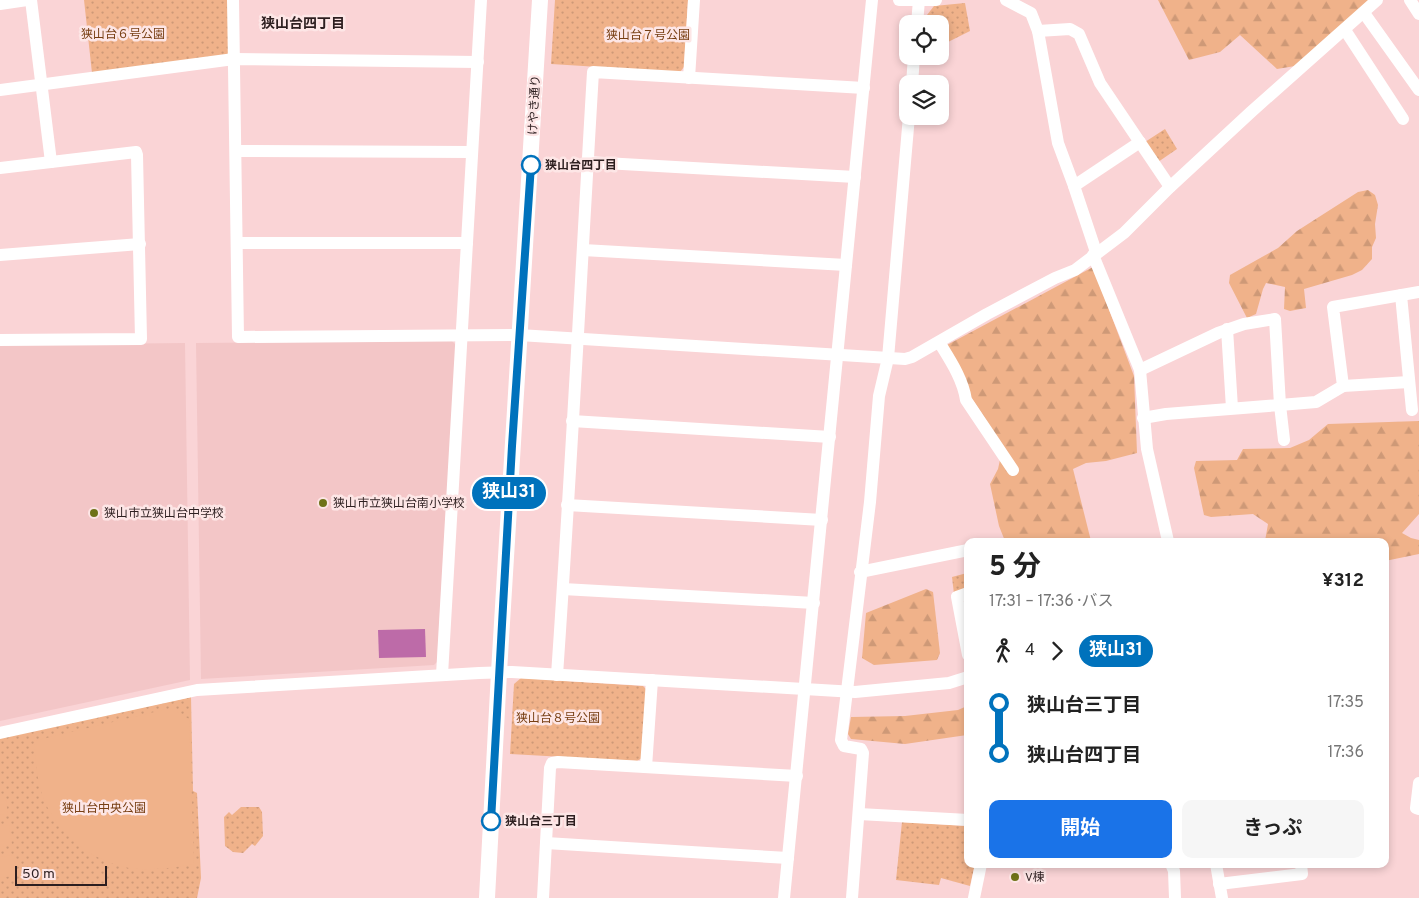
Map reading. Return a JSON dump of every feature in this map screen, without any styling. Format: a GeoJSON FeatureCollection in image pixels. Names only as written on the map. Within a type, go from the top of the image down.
{"type":"FeatureCollection","features":[{"type":"Feature","properties":{"kind":"street"},"geometry":{"type":"LineString","coordinates":[[0,4],[29,0],[51,162]]}},
{"type":"Feature","properties":{"kind":"street"},"geometry":{"type":"LineString","coordinates":[[233,0],[238,337],[519,335],[905,359],[912,357],[1055,278],[1075,270],[1124,233],[1170,187],[1251,112],[1377,0]]}},
{"type":"Feature","properties":{"kind":"street"},"geometry":{"type":"LineString","coordinates":[[442,675],[481,0]]}},
{"type":"Feature","properties":{"kind":"street","name":"けやき通り"},"geometry":{"type":"LineString","coordinates":[[487,898],[540,0]]}},
{"type":"Feature","properties":{"kind":"street"},"geometry":{"type":"LineString","coordinates":[[689,78],[694,0]]}},
{"type":"Feature","properties":{"kind":"street"},"geometry":{"type":"LineString","coordinates":[[784,898],[872,0]]}},
{"type":"Feature","properties":{"kind":"street"},"geometry":{"type":"LineString","coordinates":[[899,0],[936,0]]}},
{"type":"Feature","properties":{"kind":"street"},"geometry":{"type":"LineString","coordinates":[[918,15],[919,0]]}},
{"type":"Feature","properties":{"kind":"street"},"geometry":{"type":"LineString","coordinates":[[1006,0],[1031,13],[1038,32],[1058,143],[1074,186],[1094,254],[1140,370],[1143,418],[1152,477],[1167,538]]}},
{"type":"Feature","properties":{"kind":"street"},"geometry":{"type":"LineString","coordinates":[[1410,0],[1419,14]]}},
{"type":"Feature","properties":{"kind":"street"},"geometry":{"type":"LineString","coordinates":[[1364,12],[1419,90]]}},
{"type":"Feature","properties":{"kind":"street"},"geometry":{"type":"LineString","coordinates":[[1038,32],[1070,29],[1079,34],[1100,83],[1170,187]]}},
{"type":"Feature","properties":{"kind":"street"},"geometry":{"type":"LineString","coordinates":[[1344,30],[1403,120]]}},
{"type":"Feature","properties":{"kind":"street"},"geometry":{"type":"LineString","coordinates":[[0,90],[234,59],[478,62]]}},
{"type":"Feature","properties":{"kind":"street"},"geometry":{"type":"LineString","coordinates":[[556,674],[563,589],[576,338],[593,72],[864,88]]}},
{"type":"Feature","properties":{"kind":"street"},"geometry":{"type":"LineString","coordinates":[[852,898],[863,751],[858,748],[844,746],[841,740],[872,483],[879,396],[888,358],[908,125]]}},
{"type":"Feature","properties":{"kind":"street"},"geometry":{"type":"LineString","coordinates":[[1074,186],[1140,142]]}},
{"type":"Feature","properties":{"kind":"street"},"geometry":{"type":"LineString","coordinates":[[0,168],[136,152],[138,154],[140,244],[140,339],[0,340]]}},
{"type":"Feature","properties":{"kind":"street"},"geometry":{"type":"LineString","coordinates":[[236,152],[472,152]]}},
{"type":"Feature","properties":{"kind":"street"},"geometry":{"type":"LineString","coordinates":[[587,162],[855,176]]}},
{"type":"Feature","properties":{"kind":"street"},"geometry":{"type":"LineString","coordinates":[[236,244],[468,243]]}},
{"type":"Feature","properties":{"kind":"street"},"geometry":{"type":"LineString","coordinates":[[0,255],[140,244]]}},
{"type":"Feature","properties":{"kind":"street"},"geometry":{"type":"LineString","coordinates":[[583,250],[846,265]]}},
{"type":"Feature","properties":{"kind":"street"},"geometry":{"type":"LineString","coordinates":[[1343,386],[1334,307],[1419,292]]}},
{"type":"Feature","properties":{"kind":"street"},"geometry":{"type":"LineString","coordinates":[[1401,295],[1412,410]]}},
{"type":"Feature","properties":{"kind":"street"},"geometry":{"type":"LineString","coordinates":[[1140,370],[1228,329],[1275,319],[1284,440]]}},
{"type":"Feature","properties":{"kind":"street"},"geometry":{"type":"LineString","coordinates":[[1228,329],[1232,408]]}},
{"type":"Feature","properties":{"kind":"street"},"geometry":{"type":"LineString","coordinates":[[939,342],[964,389],[966,400],[1013,470]]}},
{"type":"Feature","properties":{"kind":"street"},"geometry":{"type":"LineString","coordinates":[[1143,418],[1166,414],[1316,402],[1343,386],[1409,382]]}},
{"type":"Feature","properties":{"kind":"street"},"geometry":{"type":"LineString","coordinates":[[572,421],[830,436]]}},
{"type":"Feature","properties":{"kind":"street"},"geometry":{"type":"LineString","coordinates":[[567,505],[822,520]]}},
{"type":"Feature","properties":{"kind":"street"},"geometry":{"type":"LineString","coordinates":[[860,572],[964,551]]}},
{"type":"Feature","properties":{"kind":"street"},"geometry":{"type":"LineString","coordinates":[[563,589],[814,603]]}},
{"type":"Feature","properties":{"kind":"street"},"geometry":{"type":"LineString","coordinates":[[964,595],[958,597],[964,631]]}},
{"type":"Feature","properties":{"kind":"street"},"geometry":{"type":"LineString","coordinates":[[0,733],[196,690],[442,675],[499,672],[556,674],[847,692],[949,683],[964,678]]}},
{"type":"Feature","properties":{"kind":"street"},"geometry":{"type":"LineString","coordinates":[[646,767],[652,680]]}},
{"type":"Feature","properties":{"kind":"street"},"geometry":{"type":"LineString","coordinates":[[543,898],[550,768],[552,763],[797,776]]}},
{"type":"Feature","properties":{"kind":"street"},"geometry":{"type":"LineString","coordinates":[[1419,783],[1416,808],[1419,809]]}},
{"type":"Feature","properties":{"kind":"street"},"geometry":{"type":"LineString","coordinates":[[859,814],[964,820]]}},
{"type":"Feature","properties":{"kind":"street"},"geometry":{"type":"LineString","coordinates":[[546,843],[788,858]]}},
{"type":"Feature","properties":{"kind":"street"},"geometry":{"type":"LineString","coordinates":[[974,898],[980,868]]}},
{"type":"Feature","properties":{"kind":"street"},"geometry":{"type":"LineString","coordinates":[[1173,868],[1175,898]]}},
{"type":"Feature","properties":{"kind":"street"},"geometry":{"type":"LineString","coordinates":[[1217,868],[1222,898]]}},
{"type":"Feature","properties":{"kind":"street"},"geometry":{"type":"LineString","coordinates":[[1219,884],[1302,874],[1301,868]]}},
{"type":"Feature","properties":{"kind":"shaded area","name":"狭山市立狭山台南小学校"},"geometry":{"type":"Polygon","coordinates":[[[452,341],[456,345],[437,662],[434,665],[201,679],[196,343],[452,341]]]}},
{"type":"Feature","properties":{"kind":"shaded area","name":"狭山市立狭山台中学校"},"geometry":{"type":"Polygon","coordinates":[[[185,343],[190,680],[0,721],[0,345],[185,343]]]}},
{"type":"Feature","properties":{"kind":"shaded area"},"geometry":{"type":"Polygon","coordinates":[[[425,629],[426,657],[379,658],[378,630],[425,629]]]}},
{"type":"Feature","properties":{"kind":"green space","name":"狭山台６号公園"},"geometry":{"type":"Polygon","coordinates":[[[84,0],[228,0],[229,52],[226,56],[92,73],[84,0]]]}},
{"type":"Feature","properties":{"kind":"green space","name":"狭山台７号公園"},"geometry":{"type":"Polygon","coordinates":[[[555,0],[688,0],[684,67],[680,72],[551,64],[555,0]]]}},
{"type":"Feature","properties":{"kind":"green space"},"geometry":{"type":"Polygon","coordinates":[[[1158,0],[1372,0],[1301,65],[1277,69],[1240,35],[1220,52],[1189,60],[1158,0]]]}},
{"type":"Feature","properties":{"kind":"green space"},"geometry":{"type":"Polygon","coordinates":[[[965,3],[970,31],[949,42],[949,15],[927,15],[934,6],[965,3]]]}},
{"type":"Feature","properties":{"kind":"green space"},"geometry":{"type":"Polygon","coordinates":[[[1165,129],[1177,149],[1158,162],[1145,142],[1165,129]]]}},
{"type":"Feature","properties":{"kind":"green space"},"geometry":{"type":"Polygon","coordinates":[[[1368,190],[1375,195],[1378,205],[1375,224],[1376,238],[1372,247],[1372,259],[1362,270],[1352,275],[1304,289],[1306,308],[1290,311],[1284,309],[1285,287],[1266,283],[1256,314],[1247,318],[1229,283],[1230,275],[1278,248],[1297,231],[1358,192],[1368,190]]]}},
{"type":"Feature","properties":{"kind":"green space"},"geometry":{"type":"Polygon","coordinates":[[[1093,267],[1134,376],[1137,453],[1106,461],[1086,463],[1073,469],[1090,538],[1004,538],[999,526],[990,484],[998,469],[1003,446],[971,397],[947,345],[1093,267]]]}},
{"type":"Feature","properties":{"kind":"green space"},"geometry":{"type":"Polygon","coordinates":[[[1419,421],[1419,514],[1402,533],[1419,540],[1419,554],[1389,560],[1389,538],[1266,538],[1268,524],[1253,514],[1211,517],[1204,515],[1194,468],[1196,461],[1237,460],[1243,449],[1290,448],[1309,440],[1328,424],[1419,421]]]}},
{"type":"Feature","properties":{"kind":"green space"},"geometry":{"type":"Polygon","coordinates":[[[964,574],[964,590],[954,594],[952,577],[964,574]]]}},
{"type":"Feature","properties":{"kind":"green space"},"geometry":{"type":"Polygon","coordinates":[[[926,589],[933,592],[940,653],[937,660],[874,665],[862,658],[866,613],[926,589]]]}},
{"type":"Feature","properties":{"kind":"green space","name":"狭山台８号公園"},"geometry":{"type":"Polygon","coordinates":[[[521,678],[643,686],[647,690],[642,758],[637,761],[510,754],[514,684],[521,678]]]}},
{"type":"Feature","properties":{"kind":"green space","name":"狭山台中央公園"},"geometry":{"type":"Polygon","coordinates":[[[191,697],[193,791],[197,793],[201,878],[197,898],[0,898],[0,738],[191,697]]]}},
{"type":"Feature","properties":{"kind":"green space"},"geometry":{"type":"Polygon","coordinates":[[[964,707],[964,735],[905,744],[851,739],[848,734],[851,717],[905,716],[958,710],[964,707]]]}},
{"type":"Feature","properties":{"kind":"green space"},"geometry":{"type":"Polygon","coordinates":[[[171,708],[189,719],[194,864],[162,869],[137,869],[114,864],[99,858],[72,840],[52,816],[40,787],[34,741],[171,708]]]}},
{"type":"Feature","properties":{"kind":"green space"},"geometry":{"type":"Polygon","coordinates":[[[5,794],[8,814],[0,815],[0,795],[5,794]]]}},
{"type":"Feature","properties":{"kind":"green space"},"geometry":{"type":"Polygon","coordinates":[[[241,807],[259,807],[262,812],[263,836],[255,846],[252,844],[243,853],[233,852],[225,846],[224,817],[229,812],[232,815],[241,807]]]}},
{"type":"Feature","properties":{"kind":"green space"},"geometry":{"type":"Polygon","coordinates":[[[902,822],[964,826],[964,868],[974,868],[970,886],[941,878],[939,885],[896,880],[902,822]]]}},
{"type":"Feature","properties":{"kind":"green space"},"geometry":{"type":"Polygon","coordinates":[[[9,825],[12,845],[0,847],[0,826],[9,825]]]}},
{"type":"Feature","properties":{"kind":"green space"},"geometry":{"type":"Polygon","coordinates":[[[14,855],[17,875],[0,878],[0,857],[14,855]]]}},
{"type":"Feature","properties":{"kind":"bus line","name":"狭山31"},"geometry":{"type":"LineString","coordinates":[[491,821],[512,446],[531,165]]}},
{"type":"Feature","properties":{"kind":"place","name":"狭山台四丁目"},"geometry":{"type":"Point","coordinates":[531,165]}},
{"type":"Feature","properties":{"kind":"place","name":"狭山市立狭山台南小学校"},"geometry":{"type":"Point","coordinates":[323,503]}},
{"type":"Feature","properties":{"kind":"place","name":"狭山市立狭山台中学校"},"geometry":{"type":"Point","coordinates":[94,513]}},
{"type":"Feature","properties":{"kind":"place","name":"狭山台三丁目"},"geometry":{"type":"Point","coordinates":[491,821]}},
{"type":"Feature","properties":{"kind":"place","name":"V棟"},"geometry":{"type":"Point","coordinates":[1015,877]}},
{"type":"Feature","properties":{"kind":"district","name":"狭山台四丁目"},"geometry":{"type":"Point","coordinates":[303,23]}}]}
